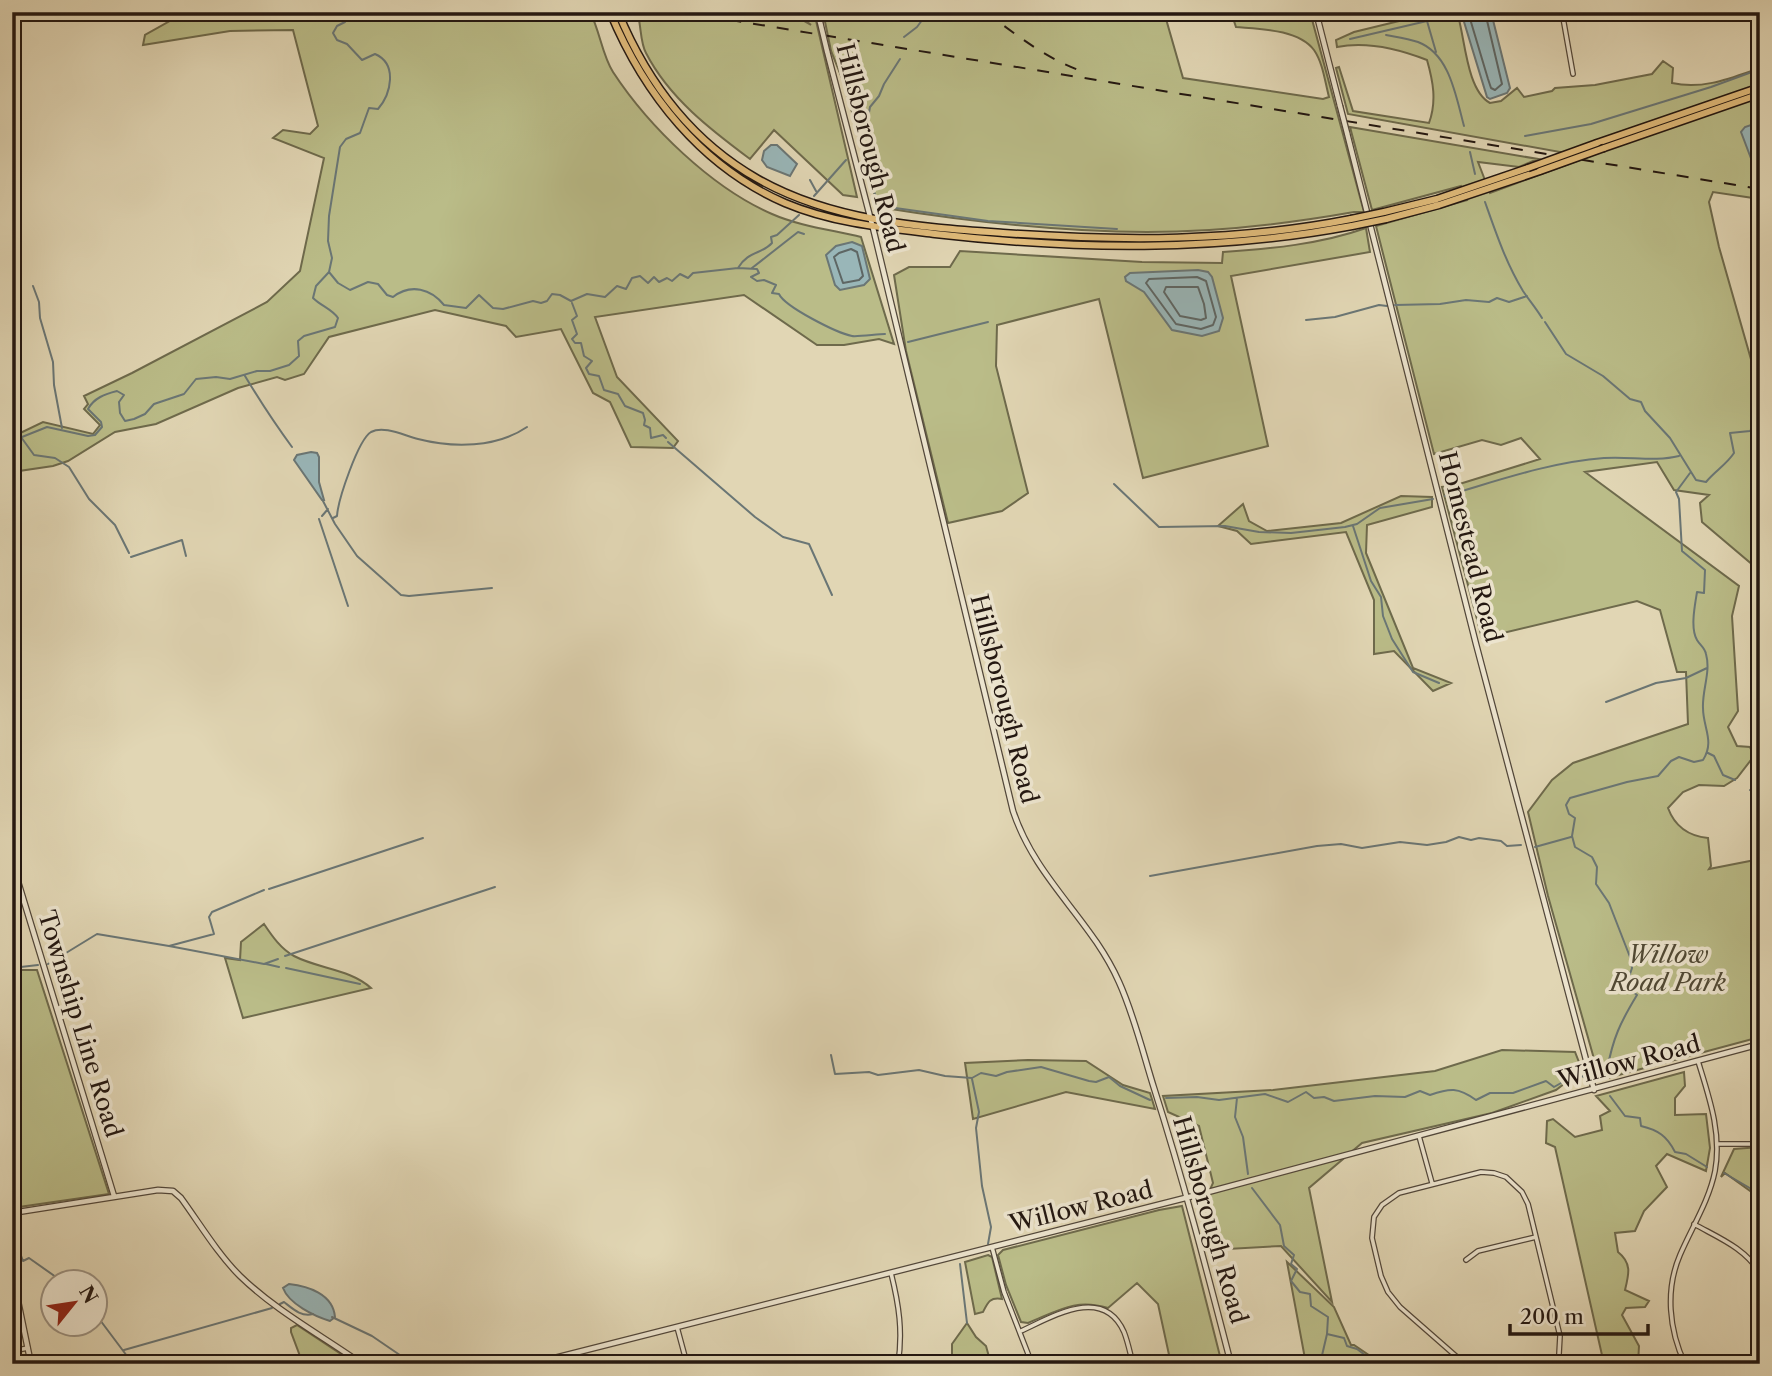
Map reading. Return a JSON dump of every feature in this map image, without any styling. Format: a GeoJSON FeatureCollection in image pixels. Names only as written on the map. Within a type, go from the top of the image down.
{"type":"FeatureCollection","features":[{"type":"Feature","properties":{"kind":"highway"},"geometry":{"type":"LineString","coordinates":[[610,12],[664,98],[687,124],[719,153],[756,178],[795,197],[871,223],[1020,242],[1143,246],[1260,240],[1439,205],[1540,171],[1760,87]]}},
{"type":"Feature","properties":{"kind":"highway"},"geometry":{"type":"LineString","coordinates":[[618,12],[620,26]]}},
{"type":"Feature","properties":{"kind":"highway"},"geometry":{"type":"LineString","coordinates":[[1385,216],[1760,94]]}},
{"type":"Feature","properties":{"kind":"street","name":"Hillsborough Road"},"geometry":{"type":"LineString","coordinates":[[818,12],[1017,824],[1035,861],[1103,953],[1119,982],[1188,1197],[1231,1364]]}},
{"type":"Feature","properties":{"kind":"street","name":"Homestead Road"},"geometry":{"type":"LineString","coordinates":[[1317,12],[1486,681],[1594,1090]]}},
{"type":"Feature","properties":{"kind":"street"},"geometry":{"type":"LineString","coordinates":[[1562,12],[1573,74]]}},
{"type":"Feature","properties":{"kind":"street","name":"Township Line Road"},"geometry":{"type":"LineString","coordinates":[[12,862],[114,1196]]}},
{"type":"Feature","properties":{"kind":"street","name":"Willow Road"},"geometry":{"type":"LineString","coordinates":[[531,1364],[1188,1197],[1760,1044]]}},
{"type":"Feature","properties":{"kind":"street"},"geometry":{"type":"LineString","coordinates":[[1685,1364],[1671,1324],[1671,1288],[1679,1256],[1713,1181],[1717,1144],[1714,1117],[1698,1061]]}},
{"type":"Feature","properties":{"kind":"street"},"geometry":{"type":"LineString","coordinates":[[1419,1136],[1432,1183]]}},
{"type":"Feature","properties":{"kind":"street"},"geometry":{"type":"LineString","coordinates":[[1717,1144],[1760,1143]]}},
{"type":"Feature","properties":{"kind":"street"},"geometry":{"type":"LineString","coordinates":[[1465,1364],[1393,1300],[1381,1276],[1372,1238],[1374,1217],[1387,1199],[1432,1183],[1481,1172],[1506,1177],[1525,1197],[1560,1336],[1556,1364]]}},
{"type":"Feature","properties":{"kind":"street"},"geometry":{"type":"LineString","coordinates":[[12,1213],[114,1196],[159,1190],[173,1191],[246,1281],[302,1325],[362,1364]]}},
{"type":"Feature","properties":{"kind":"street"},"geometry":{"type":"LineString","coordinates":[[1694,1224],[1732,1244],[1746,1255],[1760,1273]]}},
{"type":"Feature","properties":{"kind":"street"},"geometry":{"type":"LineString","coordinates":[[1466,1260],[1478,1251],[1536,1237]]}},
{"type":"Feature","properties":{"kind":"street"},"geometry":{"type":"LineString","coordinates":[[992,1247],[1004,1292],[1032,1364]]}},
{"type":"Feature","properties":{"kind":"street"},"geometry":{"type":"LineString","coordinates":[[12,1272],[31,1364]]}},
{"type":"Feature","properties":{"kind":"street"},"geometry":{"type":"LineString","coordinates":[[891,1273],[902,1333],[898,1364]]}},
{"type":"Feature","properties":{"kind":"street"},"geometry":{"type":"LineString","coordinates":[[1021,1331],[1071,1309],[1085,1306],[1098,1308],[1121,1325],[1133,1364]]}},
{"type":"Feature","properties":{"kind":"street"},"geometry":{"type":"LineString","coordinates":[[677,1327],[687,1364]]}},
{"type":"Feature","properties":{"kind":"street"},"geometry":{"type":"LineString","coordinates":[[12,1351],[28,1348]]}},
{"type":"Feature","properties":{"kind":"green space"},"geometry":{"type":"Polygon","coordinates":[[[186,12],[590,12],[609,65],[628,93],[663,134],[705,172],[749,203],[772,214],[804,225],[861,237],[894,344],[879,339],[844,345],[817,345],[744,295],[595,317],[617,377],[678,441],[673,448],[631,447],[610,402],[593,393],[561,329],[516,337],[506,326],[435,310],[329,337],[304,374],[285,380],[277,377],[238,388],[156,424],[115,432],[68,461],[12,472],[12,437],[43,422],[93,434],[100,425],[84,409],[88,404],[84,396],[267,302],[300,271],[324,158],[273,138],[283,130],[310,134],[318,126],[293,30],[230,31],[143,45],[145,35],[186,12]]]}},
{"type":"Feature","properties":{"kind":"green space"},"geometry":{"type":"Polygon","coordinates":[[[724,12],[788,12],[811,25],[795,12],[814,12],[857,197],[843,195],[774,130],[750,159],[692,112],[655,69],[644,49],[639,20],[724,12]]]}},
{"type":"Feature","properties":{"kind":"green space"},"geometry":{"type":"Polygon","coordinates":[[[823,12],[1164,12],[1183,78],[1323,99],[1329,97],[1322,67],[1314,50],[1307,43],[1278,31],[1236,27],[1231,12],[1310,12],[1364,212],[1251,227],[1147,232],[1012,225],[878,207],[844,83],[831,51],[823,12]]]}},
{"type":"Feature","properties":{"kind":"green space","name":"Willow Road Park"},"geometry":{"type":"Polygon","coordinates":[[[1436,12],[1457,12],[1471,75],[1482,96],[1490,103],[1501,101],[1517,88],[1524,97],[1555,88],[1595,85],[1652,74],[1663,61],[1673,68],[1672,83],[1683,85],[1717,82],[1760,68],[1760,199],[1713,192],[1709,202],[1760,391],[1760,571],[1702,522],[1700,503],[1709,495],[1674,490],[1657,462],[1585,472],[1739,586],[1732,616],[1738,711],[1728,727],[1737,746],[1750,747],[1754,756],[1737,778],[1724,786],[1699,785],[1683,792],[1668,808],[1683,829],[1708,838],[1709,869],[1760,859],[1760,1037],[1600,1080],[1548,896],[1528,812],[1552,780],[1573,763],[1688,724],[1686,672],[1677,672],[1660,610],[1637,601],[1482,638],[1442,487],[1540,459],[1521,438],[1501,445],[1482,440],[1434,454],[1376,226],[1467,200],[1461,186],[1372,210],[1350,127],[1538,159],[1519,167],[1478,162],[1490,193],[1588,157],[1348,114],[1336,68],[1339,67],[1353,111],[1429,123],[1433,91],[1427,60],[1383,47],[1337,47],[1336,40],[1354,32],[1436,12]]]}},
{"type":"Feature","properties":{"kind":"green space"},"geometry":{"type":"Polygon","coordinates":[[[1366,228],[1370,252],[1231,276],[1268,446],[1143,478],[1099,299],[997,325],[996,366],[1028,493],[1002,511],[948,523],[906,351],[894,275],[909,267],[950,267],[960,251],[1142,262],[1222,263],[1223,252],[1313,242],[1366,228]]]}},
{"type":"Feature","properties":{"kind":"green space"},"geometry":{"type":"Polygon","coordinates":[[[1401,496],[1432,497],[1432,507],[1367,525],[1366,553],[1413,668],[1451,683],[1433,691],[1394,651],[1374,654],[1374,600],[1346,532],[1251,544],[1237,531],[1218,526],[1243,504],[1249,521],[1267,531],[1341,523],[1401,496]]]}},
{"type":"Feature","properties":{"kind":"green space"},"geometry":{"type":"Polygon","coordinates":[[[264,924],[281,946],[294,956],[354,977],[371,988],[243,1018],[225,958],[240,960],[241,942],[264,924]]]}},
{"type":"Feature","properties":{"kind":"green space"},"geometry":{"type":"Polygon","coordinates":[[[12,968],[37,970],[109,1194],[12,1208],[12,968]]]}},
{"type":"Feature","properties":{"kind":"green space"},"geometry":{"type":"Polygon","coordinates":[[[1502,1050],[1575,1052],[1582,1070],[1556,1090],[1492,1113],[1362,1143],[1309,1188],[1332,1302],[1281,1246],[1210,1250],[1200,1212],[1213,1183],[1199,1126],[1168,1112],[1163,1096],[1273,1090],[1435,1071],[1502,1050]]]}},
{"type":"Feature","properties":{"kind":"green space"},"geometry":{"type":"Polygon","coordinates":[[[1086,1061],[1123,1085],[1150,1093],[1155,1109],[1066,1092],[973,1119],[965,1063],[1086,1061]]]}},
{"type":"Feature","properties":{"kind":"green space"},"geometry":{"type":"Polygon","coordinates":[[[1684,1072],[1685,1086],[1675,1098],[1675,1115],[1706,1114],[1710,1148],[1706,1171],[1667,1154],[1656,1166],[1667,1187],[1644,1211],[1635,1231],[1615,1233],[1618,1252],[1626,1260],[1628,1269],[1625,1290],[1649,1301],[1645,1307],[1626,1308],[1622,1315],[1639,1346],[1638,1364],[1604,1364],[1555,1147],[1546,1143],[1547,1121],[1553,1119],[1575,1137],[1602,1130],[1600,1116],[1610,1111],[1596,1096],[1684,1072]]]}},
{"type":"Feature","properties":{"kind":"green space"},"geometry":{"type":"Polygon","coordinates":[[[1760,1147],[1760,1198],[1725,1173],[1721,1177],[1734,1149],[1760,1147]]]}},
{"type":"Feature","properties":{"kind":"green space"},"geometry":{"type":"Polygon","coordinates":[[[1182,1206],[1222,1364],[1171,1364],[1158,1304],[1137,1283],[1108,1308],[1076,1305],[1028,1323],[1021,1322],[1006,1285],[998,1255],[1003,1250],[1182,1206]]]}},
{"type":"Feature","properties":{"kind":"green space"},"geometry":{"type":"Polygon","coordinates":[[[988,1255],[992,1257],[1002,1299],[992,1300],[983,1312],[975,1314],[965,1262],[988,1255]]]}},
{"type":"Feature","properties":{"kind":"green space"},"geometry":{"type":"Polygon","coordinates":[[[1287,1262],[1334,1307],[1351,1345],[1382,1364],[1306,1364],[1287,1262]]]}},
{"type":"Feature","properties":{"kind":"green space"},"geometry":{"type":"Polygon","coordinates":[[[967,1323],[986,1346],[991,1364],[952,1364],[952,1344],[967,1323]]]}},
{"type":"Feature","properties":{"kind":"green space"},"geometry":{"type":"Polygon","coordinates":[[[297,1325],[356,1364],[303,1364],[291,1332],[291,1328],[297,1325]]]}},
{"type":"Feature","properties":{"kind":"water"},"geometry":{"type":"Polygon","coordinates":[[[1461,12],[1491,12],[1510,88],[1507,93],[1490,99],[1487,97],[1461,12]]]}},
{"type":"Feature","properties":{"kind":"water"},"geometry":{"type":"Polygon","coordinates":[[[1760,122],[1760,170],[1755,169],[1741,132],[1745,127],[1760,122]]]}},
{"type":"Feature","properties":{"kind":"water"},"geometry":{"type":"Polygon","coordinates":[[[771,145],[777,145],[797,164],[790,176],[767,167],[762,160],[764,151],[771,145]]]}},
{"type":"Feature","properties":{"kind":"water"},"geometry":{"type":"Polygon","coordinates":[[[852,242],[862,246],[870,279],[864,285],[840,290],[835,285],[826,255],[836,246],[852,242]]]}},
{"type":"Feature","properties":{"kind":"water"},"geometry":{"type":"Polygon","coordinates":[[[1198,270],[1208,272],[1212,277],[1223,318],[1219,331],[1202,336],[1172,330],[1144,292],[1126,281],[1125,277],[1130,273],[1198,270]]]}},
{"type":"Feature","properties":{"kind":"water"},"geometry":{"type":"Polygon","coordinates":[[[317,453],[319,457],[319,482],[324,500],[294,460],[297,455],[317,453]]]}},
{"type":"Feature","properties":{"kind":"water"},"geometry":{"type":"Polygon","coordinates":[[[289,1284],[311,1289],[325,1297],[330,1302],[335,1317],[330,1321],[296,1304],[283,1288],[289,1284]]]}},
{"type":"Feature","properties":{"kind":"waterway"},"geometry":{"type":"LineString","coordinates":[[213,12],[264,18],[278,16],[278,12]]}},
{"type":"Feature","properties":{"kind":"waterway"},"geometry":{"type":"LineString","coordinates":[[12,441],[47,427],[88,436],[95,435],[102,427],[101,422],[88,409],[104,395],[117,391],[124,395],[119,402],[120,413],[125,421],[134,419],[145,414],[154,404],[184,394],[196,379],[230,379],[289,365],[299,356],[298,341],[304,336],[335,327],[338,318],[313,298],[316,286],[329,272],[332,258],[328,241],[329,216],[340,147],[346,139],[360,133],[369,108],[378,109],[383,103],[390,80],[387,65],[382,59],[375,54],[362,60],[347,44],[337,40],[333,33],[337,26],[345,22],[343,12]]}},
{"type":"Feature","properties":{"kind":"waterway"},"geometry":{"type":"LineString","coordinates":[[904,37],[917,27],[928,12]]}},
{"type":"Feature","properties":{"kind":"waterway"},"geometry":{"type":"LineString","coordinates":[[1426,15],[1437,12]]}},
{"type":"Feature","properties":{"kind":"waterway"},"geometry":{"type":"LineString","coordinates":[[1350,39],[1427,21],[1436,52]]}},
{"type":"Feature","properties":{"kind":"waterway"},"geometry":{"type":"LineString","coordinates":[[1386,35],[1418,42],[1438,56],[1450,78],[1464,126]]}},
{"type":"Feature","properties":{"kind":"waterway"},"geometry":{"type":"LineString","coordinates":[[860,142],[865,135],[870,107],[900,59]]}},
{"type":"Feature","properties":{"kind":"waterway"},"geometry":{"type":"LineString","coordinates":[[1525,136],[1591,124],[1760,69]]}},
{"type":"Feature","properties":{"kind":"waterway"},"geometry":{"type":"LineString","coordinates":[[862,138],[874,190],[881,206],[988,221],[1117,229]]}},
{"type":"Feature","properties":{"kind":"waterway"},"geometry":{"type":"LineString","coordinates":[[1470,152],[1475,174]]}},
{"type":"Feature","properties":{"kind":"waterway"},"geometry":{"type":"LineString","coordinates":[[814,196],[846,160]]}},
{"type":"Feature","properties":{"kind":"waterway"},"geometry":{"type":"LineString","coordinates":[[810,180],[816,191]]}},
{"type":"Feature","properties":{"kind":"waterway"},"geometry":{"type":"LineString","coordinates":[[1485,202],[1511,270],[1542,318]]}},
{"type":"Feature","properties":{"kind":"waterway"},"geometry":{"type":"LineString","coordinates":[[738,268],[746,258],[768,247],[772,243],[771,237],[777,235],[799,215]]}},
{"type":"Feature","properties":{"kind":"waterway"},"geometry":{"type":"LineString","coordinates":[[752,268],[798,232],[804,234]]}},
{"type":"Feature","properties":{"kind":"waterway"},"geometry":{"type":"LineString","coordinates":[[329,272],[338,283],[350,290],[368,282],[378,284],[387,295],[393,297],[414,289],[433,295],[444,305],[466,308],[479,295],[493,308],[503,309],[533,301],[541,303],[547,301],[552,294],[571,301],[587,294],[605,297],[617,286],[626,289],[632,278],[640,276],[648,283],[654,277],[659,282],[667,278],[672,281],[680,274],[688,278],[693,273],[738,268],[757,269],[759,273],[751,277],[776,285],[772,293],[779,294],[791,306],[824,325],[852,336],[885,334]]}},
{"type":"Feature","properties":{"kind":"waterway"},"geometry":{"type":"LineString","coordinates":[[33,286],[53,362],[54,385],[62,428]]}},
{"type":"Feature","properties":{"kind":"waterway"},"geometry":{"type":"LineString","coordinates":[[1395,305],[1440,304],[1466,300],[1489,302],[1497,298],[1509,302],[1527,296]]}},
{"type":"Feature","properties":{"kind":"waterway"},"geometry":{"type":"LineString","coordinates":[[572,303],[577,316],[572,320],[577,334],[572,339],[575,343],[581,343],[584,356],[592,361],[586,368],[589,374],[599,376],[604,390],[618,394],[625,406],[643,413],[644,425],[650,428],[651,438],[663,435],[666,438]]}},
{"type":"Feature","properties":{"kind":"waterway"},"geometry":{"type":"LineString","coordinates":[[1306,320],[1335,317],[1379,305],[1387,306]]}},
{"type":"Feature","properties":{"kind":"waterway"},"geometry":{"type":"LineString","coordinates":[[908,342],[988,322]]}},
{"type":"Feature","properties":{"kind":"waterway"},"geometry":{"type":"LineString","coordinates":[[1545,322],[1566,354],[1603,376],[1630,399],[1641,402],[1645,411],[1670,438],[1696,480],[1706,482],[1734,453],[1730,433],[1750,431],[1755,424],[1760,424]]}},
{"type":"Feature","properties":{"kind":"waterway"},"geometry":{"type":"LineString","coordinates":[[245,376],[292,447]]}},
{"type":"Feature","properties":{"kind":"waterway"},"geometry":{"type":"LineString","coordinates":[[333,518],[337,516],[360,446],[371,432],[388,430],[431,442],[460,445],[502,439],[527,427]]}},
{"type":"Feature","properties":{"kind":"waterway"},"geometry":{"type":"LineString","coordinates":[[21,437],[34,455],[55,458],[69,467],[89,499],[115,525],[129,553]]}},
{"type":"Feature","properties":{"kind":"waterway"},"geometry":{"type":"LineString","coordinates":[[668,442],[755,517],[783,537],[809,544],[832,595]]}},
{"type":"Feature","properties":{"kind":"waterway"},"geometry":{"type":"LineString","coordinates":[[1445,496],[1524,473],[1584,460],[1661,459],[1679,456]]}},
{"type":"Feature","properties":{"kind":"waterway"},"geometry":{"type":"LineString","coordinates":[[1595,1074],[1604,1074],[1607,1070],[1618,1031],[1637,995],[1628,988],[1632,968],[1630,957],[1609,903],[1596,884],[1597,867],[1592,857],[1575,847],[1572,836],[1575,818],[1569,814],[1566,805],[1570,798],[1658,776],[1671,761],[1679,757],[1694,762],[1703,760],[1706,753],[1708,740],[1703,701],[1707,661],[1705,650],[1695,635],[1693,623],[1697,592],[1704,593],[1705,570],[1682,551],[1679,499],[1676,492],[1690,473]]}},
{"type":"Feature","properties":{"kind":"waterway"},"geometry":{"type":"LineString","coordinates":[[1114,484],[1159,527],[1225,526],[1259,532],[1291,533],[1345,527],[1357,524],[1380,508],[1433,499]]}},
{"type":"Feature","properties":{"kind":"waterway"},"geometry":{"type":"LineString","coordinates":[[323,501],[357,556],[401,595],[492,588]]}},
{"type":"Feature","properties":{"kind":"waterway"},"geometry":{"type":"LineString","coordinates":[[322,516],[328,509]]}},
{"type":"Feature","properties":{"kind":"waterway"},"geometry":{"type":"LineString","coordinates":[[319,519],[348,606]]}},
{"type":"Feature","properties":{"kind":"waterway"},"geometry":{"type":"LineString","coordinates":[[1353,526],[1371,581],[1381,597],[1383,616],[1392,639],[1413,672],[1439,683]]}},
{"type":"Feature","properties":{"kind":"waterway"},"geometry":{"type":"LineString","coordinates":[[131,557],[182,540],[186,556]]}},
{"type":"Feature","properties":{"kind":"waterway"},"geometry":{"type":"LineString","coordinates":[[1606,702],[1656,683],[1686,678],[1707,668]]}},
{"type":"Feature","properties":{"kind":"waterway"},"geometry":{"type":"LineString","coordinates":[[1708,753],[1714,756],[1723,775],[1735,780]]}},
{"type":"Feature","properties":{"kind":"waterway"},"geometry":{"type":"LineString","coordinates":[[1750,790],[1760,794]]}},
{"type":"Feature","properties":{"kind":"waterway"},"geometry":{"type":"LineString","coordinates":[[1150,876],[1317,846],[1341,844],[1362,848],[1400,842],[1427,845],[1459,837],[1501,841],[1507,846],[1521,845]]}},
{"type":"Feature","properties":{"kind":"waterway"},"geometry":{"type":"LineString","coordinates":[[1535,847],[1571,837]]}},
{"type":"Feature","properties":{"kind":"waterway"},"geometry":{"type":"LineString","coordinates":[[269,889],[423,838]]}},
{"type":"Feature","properties":{"kind":"waterway"},"geometry":{"type":"LineString","coordinates":[[285,956],[495,887]]}},
{"type":"Feature","properties":{"kind":"waterway"},"geometry":{"type":"LineString","coordinates":[[48,964],[97,934],[169,946],[214,934],[209,917],[212,912],[264,890]]}},
{"type":"Feature","properties":{"kind":"waterway"},"geometry":{"type":"LineString","coordinates":[[169,946],[264,964],[278,959]]}},
{"type":"Feature","properties":{"kind":"waterway"},"geometry":{"type":"LineString","coordinates":[[266,964],[279,967]]}},
{"type":"Feature","properties":{"kind":"waterway"},"geometry":{"type":"LineString","coordinates":[[12,968],[38,965]]}},
{"type":"Feature","properties":{"kind":"waterway"},"geometry":{"type":"LineString","coordinates":[[286,968],[360,984]]}},
{"type":"Feature","properties":{"kind":"waterway"},"geometry":{"type":"LineString","coordinates":[[831,1055],[835,1074],[869,1072],[878,1075],[919,1070],[972,1078],[981,1073],[996,1076],[1041,1067],[1089,1081],[1096,1082],[1109,1077],[1120,1086],[1150,1100]]}},
{"type":"Feature","properties":{"kind":"waterway"},"geometry":{"type":"LineString","coordinates":[[1166,1098],[1197,1097],[1219,1100],[1265,1094],[1288,1102],[1306,1092],[1314,1098],[1324,1097],[1334,1101],[1375,1096],[1405,1097],[1420,1091],[1430,1095],[1454,1090],[1476,1100],[1490,1093],[1513,1093],[1546,1081],[1554,1087],[1577,1074],[1584,1077]]}},
{"type":"Feature","properties":{"kind":"waterway"},"geometry":{"type":"LineString","coordinates":[[972,1079],[979,1112],[976,1128],[982,1186],[991,1227],[988,1244]]}},
{"type":"Feature","properties":{"kind":"waterway"},"geometry":{"type":"LineString","coordinates":[[1610,1096],[1625,1116],[1640,1118],[1641,1126],[1661,1134],[1675,1152],[1686,1154],[1707,1167]]}},
{"type":"Feature","properties":{"kind":"waterway"},"geometry":{"type":"LineString","coordinates":[[1237,1098],[1235,1117],[1243,1137],[1248,1174]]}},
{"type":"Feature","properties":{"kind":"waterway"},"geometry":{"type":"LineString","coordinates":[[1724,1173],[1760,1194]]}},
{"type":"Feature","properties":{"kind":"waterway"},"geometry":{"type":"LineString","coordinates":[[1252,1188],[1280,1225],[1284,1246],[1294,1255],[1291,1264],[1297,1269],[1291,1281],[1300,1292],[1310,1294],[1311,1306],[1328,1317],[1327,1334],[1344,1338],[1347,1346],[1357,1349],[1377,1364]]}},
{"type":"Feature","properties":{"kind":"waterway"},"geometry":{"type":"LineString","coordinates":[[12,1251],[20,1253],[23,1261],[29,1258],[43,1268]]}},
{"type":"Feature","properties":{"kind":"waterway"},"geometry":{"type":"LineString","coordinates":[[960,1264],[967,1323]]}},
{"type":"Feature","properties":{"kind":"waterway"},"geometry":{"type":"LineString","coordinates":[[280,1304],[284,1302],[301,1313],[313,1314]]}},
{"type":"Feature","properties":{"kind":"waterway"},"geometry":{"type":"LineString","coordinates":[[124,1350],[272,1308]]}},
{"type":"Feature","properties":{"kind":"waterway"},"geometry":{"type":"LineString","coordinates":[[332,1317],[372,1336],[413,1364]]}},
{"type":"Feature","properties":{"kind":"waterway"},"geometry":{"type":"LineString","coordinates":[[108,1331],[133,1364]]}},
{"type":"Feature","properties":{"kind":"waterway"},"geometry":{"type":"LineString","coordinates":[[1320,1364],[1327,1334]]}},
{"type":"Feature","properties":{"kind":"railway"},"geometry":{"type":"LineString","coordinates":[[682,12],[1760,189]]}},
{"type":"Feature","properties":{"kind":"railway"},"geometry":{"type":"LineString","coordinates":[[985,12],[1044,53],[1084,72]]}}]}
